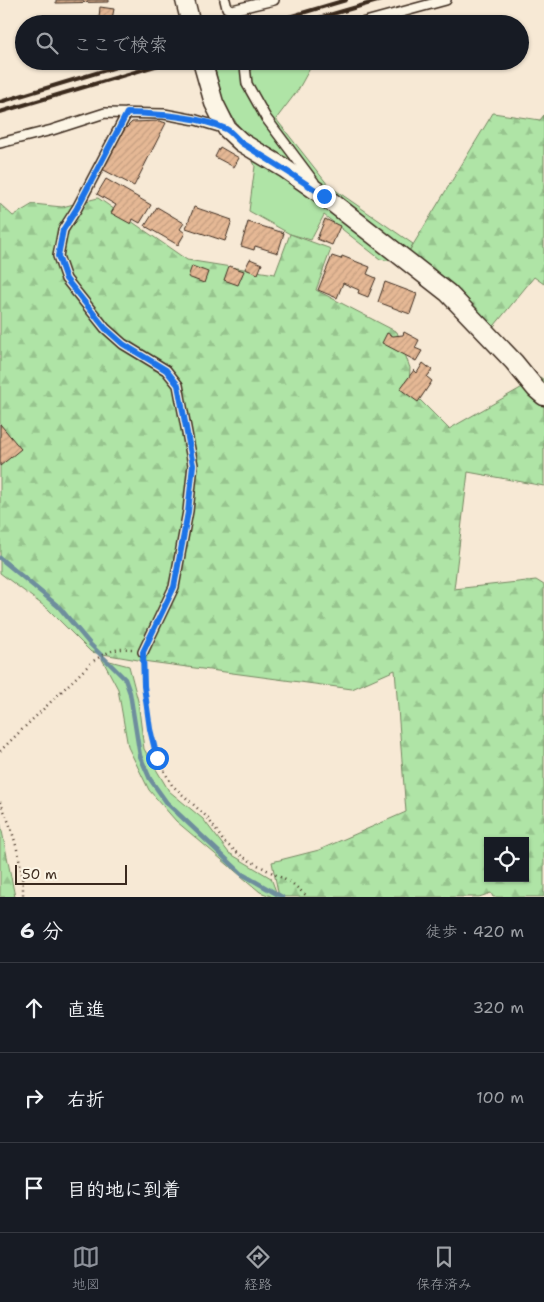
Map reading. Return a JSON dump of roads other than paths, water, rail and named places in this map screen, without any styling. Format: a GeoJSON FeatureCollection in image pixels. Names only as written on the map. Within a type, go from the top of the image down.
{"type":"FeatureCollection","features":[{"type":"Feature","properties":{"kind":"street"},"geometry":{"type":"LineString","coordinates":[[205,70],[214,103],[227,129],[241,142],[284,168],[324,196],[448,293],[544,396]]}},
{"type":"Feature","properties":{"kind":"lane"},"geometry":{"type":"LineString","coordinates":[[225,0],[227,8],[232,10],[274,0]]}},
{"type":"Feature","properties":{"kind":"lane"},"geometry":{"type":"LineString","coordinates":[[391,15],[446,0]]}},
{"type":"Feature","properties":{"kind":"lane"},"geometry":{"type":"LineString","coordinates":[[245,70],[247,84],[266,118],[324,196]]}},
{"type":"Feature","properties":{"kind":"lane"},"geometry":{"type":"LineString","coordinates":[[0,143],[52,130],[104,113],[164,114],[196,120],[227,129]]}},
{"type":"Feature","properties":{"kind":"lane"},"geometry":{"type":"LineString","coordinates":[[127,113],[77,208],[63,230],[58,256],[66,279],[105,328],[123,344],[166,370],[178,385],[193,465],[188,512],[174,587],[143,652]]}},
{"type":"Feature","properties":{"kind":"waterway"},"geometry":{"type":"LineString","coordinates":[[0,558],[59,607],[90,644],[125,679],[130,693],[140,756],[150,779],[167,803],[242,874],[282,897]]}},
{"type":"Feature","properties":{"kind":"railway"},"geometry":{"type":"LineString","coordinates":[[295,15],[346,0]]}},
{"type":"Feature","properties":{"kind":"railway"},"geometry":{"type":"LineString","coordinates":[[329,15],[381,0]]}},
{"type":"Feature","properties":{"kind":"railway"},"geometry":{"type":"LineString","coordinates":[[0,102],[106,70]]}},
{"type":"Feature","properties":{"kind":"railway"},"geometry":{"type":"LineString","coordinates":[[0,112],[142,70]]}}]}
